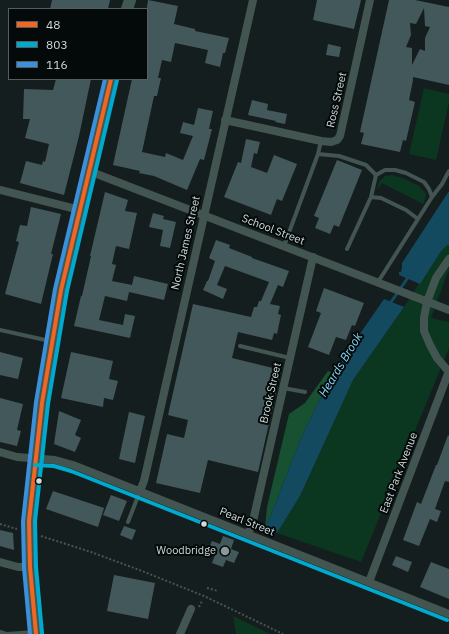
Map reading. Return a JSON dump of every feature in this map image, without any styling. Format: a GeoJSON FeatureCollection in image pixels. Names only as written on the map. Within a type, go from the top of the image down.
{"type":"FeatureCollection","features":[{"type":"Feature","properties":{"kind":"main road"},"geometry":{"type":"LineString","coordinates":[[36,633],[29,543],[30,508],[42,403],[61,290],[111,80]]}},
{"type":"Feature","properties":{"kind":"street","name":"North James Street"},"geometry":{"type":"LineString","coordinates":[[140,492],[144,481],[253,0]]}},
{"type":"Feature","properties":{"kind":"street","name":"Ross Street"},"geometry":{"type":"LineString","coordinates":[[225,120],[321,141],[331,142],[336,140],[340,136],[370,0]]}},
{"type":"Feature","properties":{"kind":"street","name":"School Street"},"geometry":{"type":"LineString","coordinates":[[89,171],[449,310]]}},
{"type":"Feature","properties":{"kind":"street"},"geometry":{"type":"LineString","coordinates":[[0,190],[80,210]]}},
{"type":"Feature","properties":{"kind":"street","name":"Brook Street"},"geometry":{"type":"LineString","coordinates":[[248,534],[253,521],[313,257]]}},
{"type":"Feature","properties":{"kind":"street"},"geometry":{"type":"LineString","coordinates":[[449,259],[436,278],[424,318],[424,331],[430,345],[437,358],[449,372]]}},
{"type":"Feature","properties":{"kind":"street","name":"East Park Avenue"},"geometry":{"type":"LineString","coordinates":[[369,582],[449,372]]}},
{"type":"Feature","properties":{"kind":"street","name":"Pearl Street"},"geometry":{"type":"LineString","coordinates":[[0,452],[17,457],[55,460],[67,463],[449,614]]}},
{"type":"Feature","properties":{"kind":"street"},"geometry":{"type":"LineString","coordinates":[[0,562],[18,567],[30,567]]}},
{"type":"Feature","properties":{"kind":"street"},"geometry":{"type":"LineString","coordinates":[[180,634],[191,609]]}},
{"type":"Feature","properties":{"kind":"lane"},"geometry":{"type":"LineString","coordinates":[[284,246],[318,154],[321,141]]}},
{"type":"Feature","properties":{"kind":"lane"},"geometry":{"type":"LineString","coordinates":[[318,154],[339,156],[366,165],[376,175]]}},
{"type":"Feature","properties":{"kind":"lane"},"geometry":{"type":"LineString","coordinates":[[347,249],[371,197],[376,175],[385,170],[395,170],[406,173],[424,182],[430,189],[432,197]]}},
{"type":"Feature","properties":{"kind":"lane"},"geometry":{"type":"LineString","coordinates":[[378,282],[449,171]]}},
{"type":"Feature","properties":{"kind":"lane"},"geometry":{"type":"LineString","coordinates":[[371,197],[381,198],[406,210],[418,219]]}},
{"type":"Feature","properties":{"kind":"lane"},"geometry":{"type":"LineString","coordinates":[[0,330],[52,342]]}},
{"type":"Feature","properties":{"kind":"lane"},"geometry":{"type":"LineString","coordinates":[[240,346],[290,358]]}},
{"type":"Feature","properties":{"kind":"lane"},"geometry":{"type":"LineString","coordinates":[[283,388],[305,392]]}},
{"type":"Feature","properties":{"kind":"lane"},"geometry":{"type":"LineString","coordinates":[[128,522],[140,492]]}},
{"type":"Feature","properties":{"kind":"lane"},"geometry":{"type":"LineString","coordinates":[[0,632],[6,634],[36,633]]}},
{"type":"Feature","properties":{"kind":"path"},"geometry":{"type":"LineString","coordinates":[[0,524],[17,529]]}},
{"type":"Feature","properties":{"kind":"path"},"geometry":{"type":"LineString","coordinates":[[41,536],[91,552],[204,596],[283,634]]}},
{"type":"Feature","properties":{"kind":"path"},"geometry":{"type":"LineString","coordinates":[[207,588],[218,591]]}},
{"type":"Feature","properties":{"kind":"green space"},"geometry":{"type":"Polygon","coordinates":[[[424,88],[449,94],[449,102],[436,160],[409,154],[424,88]]]}},
{"type":"Feature","properties":{"kind":"green space"},"geometry":{"type":"Polygon","coordinates":[[[392,175],[405,179],[419,186],[426,194],[423,204],[382,183],[378,189],[377,188],[380,181],[385,176],[392,175]]]}},
{"type":"Feature","properties":{"kind":"green space"},"geometry":{"type":"Polygon","coordinates":[[[449,220],[449,271],[431,318],[449,322],[449,348],[361,562],[277,533],[300,496],[353,380],[404,307],[441,249],[449,220]]]}},
{"type":"Feature","properties":{"kind":"green space"},"geometry":{"type":"Polygon","coordinates":[[[328,371],[333,373],[301,438],[265,527],[267,507],[289,414],[305,403],[328,371]]]}},
{"type":"Feature","properties":{"kind":"green space"},"geometry":{"type":"Polygon","coordinates":[[[233,616],[270,634],[236,634],[233,616]]]}},
{"type":"Feature","properties":{"kind":"water"},"geometry":{"type":"Polygon","coordinates":[[[449,191],[449,245],[441,251],[420,284],[399,275],[402,268],[402,263],[449,191]]]}},
{"type":"Feature","properties":{"kind":"water"},"geometry":{"type":"Polygon","coordinates":[[[384,299],[404,307],[353,380],[300,496],[277,533],[265,527],[301,438],[333,373],[384,299]]]}},
{"type":"Feature","properties":{"kind":"building"},"geometry":{"type":"Polygon","coordinates":[[[52,0],[110,0],[108,8],[50,8],[52,0]]]}},
{"type":"Feature","properties":{"kind":"building"},"geometry":{"type":"Polygon","coordinates":[[[148,0],[178,6],[174,24],[195,29],[195,31],[229,38],[225,53],[223,53],[220,67],[205,63],[208,50],[175,43],[171,62],[162,60],[158,78],[161,78],[157,96],[154,96],[142,152],[165,157],[166,153],[183,160],[193,136],[180,133],[183,122],[194,125],[198,108],[213,111],[209,129],[212,129],[204,160],[200,159],[187,190],[154,176],[139,173],[140,171],[113,165],[132,80],[148,80],[148,0]]]}},
{"type":"Feature","properties":{"kind":"building"},"geometry":{"type":"Polygon","coordinates":[[[317,0],[361,0],[354,29],[313,20],[317,0]]]}},
{"type":"Feature","properties":{"kind":"building"},"geometry":{"type":"Polygon","coordinates":[[[389,0],[415,0],[449,7],[449,85],[413,77],[409,100],[415,102],[406,141],[403,140],[400,152],[361,144],[364,133],[360,132],[389,0]],[[424,8],[416,24],[410,23],[411,35],[406,47],[412,48],[412,65],[420,49],[425,51],[425,38],[430,27],[425,26],[424,8]]]}},
{"type":"Feature","properties":{"kind":"building"},"geometry":{"type":"Polygon","coordinates":[[[328,44],[341,47],[339,57],[326,55],[328,44]]]}},
{"type":"Feature","properties":{"kind":"building"},"geometry":{"type":"Polygon","coordinates":[[[56,80],[91,80],[79,136],[64,195],[20,183],[26,161],[42,165],[43,161],[45,162],[49,144],[25,138],[30,119],[23,119],[24,89],[53,90],[56,80]]]}},
{"type":"Feature","properties":{"kind":"building"},"geometry":{"type":"Polygon","coordinates":[[[252,100],[268,104],[267,110],[287,114],[285,124],[248,115],[252,100]]]}},
{"type":"Feature","properties":{"kind":"building"},"geometry":{"type":"Polygon","coordinates":[[[246,139],[260,142],[257,154],[254,153],[251,167],[267,173],[274,155],[297,164],[282,201],[277,199],[271,215],[224,197],[238,162],[241,163],[246,139]]]}},
{"type":"Feature","properties":{"kind":"building"},"geometry":{"type":"Polygon","coordinates":[[[337,160],[362,170],[339,227],[334,225],[330,234],[315,228],[319,218],[314,216],[337,160]]]}},
{"type":"Feature","properties":{"kind":"building"},"geometry":{"type":"Polygon","coordinates":[[[105,192],[128,200],[125,211],[137,213],[129,249],[116,246],[112,264],[116,265],[112,281],[132,285],[134,276],[168,284],[164,300],[129,292],[127,301],[105,296],[99,320],[123,325],[125,314],[135,316],[130,338],[74,326],[105,192]]]}},
{"type":"Feature","properties":{"kind":"building"},"geometry":{"type":"Polygon","coordinates":[[[31,207],[61,214],[41,304],[5,294],[19,242],[16,241],[20,225],[27,226],[31,207]]]}},
{"type":"Feature","properties":{"kind":"building"},"geometry":{"type":"Polygon","coordinates":[[[153,213],[164,216],[163,219],[176,222],[170,248],[160,246],[163,230],[149,227],[153,213]]]}},
{"type":"Feature","properties":{"kind":"building"},"geometry":{"type":"Polygon","coordinates":[[[216,240],[230,245],[229,248],[252,258],[289,271],[283,287],[278,285],[270,304],[280,306],[278,314],[281,315],[277,334],[274,333],[272,340],[238,332],[232,358],[281,370],[258,472],[208,460],[200,493],[156,483],[167,434],[184,438],[188,420],[168,415],[193,304],[251,317],[254,307],[257,307],[259,301],[261,301],[269,282],[225,266],[217,285],[227,289],[223,299],[203,290],[215,261],[209,258],[216,240]]]}},
{"type":"Feature","properties":{"kind":"building"},"geometry":{"type":"Polygon","coordinates":[[[324,288],[364,303],[355,326],[352,325],[346,340],[336,337],[329,355],[308,347],[321,313],[316,311],[324,288]]]}},
{"type":"Feature","properties":{"kind":"building"},"geometry":{"type":"Polygon","coordinates":[[[0,352],[23,358],[18,379],[0,375],[0,352]]]}},
{"type":"Feature","properties":{"kind":"building"},"geometry":{"type":"Polygon","coordinates":[[[71,352],[113,361],[109,379],[118,381],[113,400],[104,398],[103,407],[61,398],[71,352]]]}},
{"type":"Feature","properties":{"kind":"building"},"geometry":{"type":"Polygon","coordinates":[[[0,398],[23,404],[17,430],[21,431],[17,446],[0,442],[0,398]]]}},
{"type":"Feature","properties":{"kind":"building"},"geometry":{"type":"Polygon","coordinates":[[[59,411],[81,420],[75,435],[81,438],[75,452],[54,444],[59,411]]]}},
{"type":"Feature","properties":{"kind":"building"},"geometry":{"type":"Polygon","coordinates":[[[129,412],[145,416],[135,463],[119,459],[129,412]]]}},
{"type":"Feature","properties":{"kind":"building"},"geometry":{"type":"Polygon","coordinates":[[[448,435],[449,482],[445,481],[435,509],[441,511],[437,522],[430,519],[419,546],[403,540],[417,502],[421,504],[448,435]]]}},
{"type":"Feature","properties":{"kind":"building"},"geometry":{"type":"Polygon","coordinates":[[[53,491],[104,508],[98,527],[46,509],[53,491]]]}},
{"type":"Feature","properties":{"kind":"building"},"geometry":{"type":"Polygon","coordinates":[[[111,495],[127,501],[119,521],[103,515],[111,495]]]}},
{"type":"Feature","properties":{"kind":"building"},"geometry":{"type":"Polygon","coordinates":[[[124,526],[136,530],[132,540],[120,535],[124,526]]]}},
{"type":"Feature","properties":{"kind":"building"},"geometry":{"type":"Polygon","coordinates":[[[0,530],[13,533],[14,550],[0,546],[0,530]]]}},
{"type":"Feature","properties":{"kind":"building"},"geometry":{"type":"Polygon","coordinates":[[[223,536],[234,540],[231,549],[239,552],[234,563],[226,560],[223,567],[212,563],[215,555],[207,552],[212,541],[220,544],[223,536]]]}},
{"type":"Feature","properties":{"kind":"building"},"geometry":{"type":"Polygon","coordinates":[[[396,556],[412,562],[408,572],[392,565],[396,556]]]}},
{"type":"Feature","properties":{"kind":"building"},"geometry":{"type":"Polygon","coordinates":[[[431,562],[449,569],[449,599],[420,587],[431,562]]]}},
{"type":"Feature","properties":{"kind":"building"},"geometry":{"type":"Polygon","coordinates":[[[114,575],[155,583],[148,619],[107,611],[114,575]]]}},
{"type":"Feature","properties":{"kind":"waterway","name":"Heards Brook"},"geometry":{"type":"LineString","coordinates":[[389,305],[409,276]]}},
{"type":"Feature","properties":{"kind":"transit line","name":"116"},"geometry":{"type":"LineString","coordinates":[[30,634],[24,568],[23,521],[36,402],[55,289],[105,80]]}},
{"type":"Feature","properties":{"kind":"transit line","name":"48"},"geometry":{"type":"LineString","coordinates":[[36,634],[30,567],[29,521],[42,403],[61,290],[111,80]]}},
{"type":"Feature","properties":{"kind":"transit line","name":"803"},"geometry":{"type":"LineString","coordinates":[[42,633],[36,567],[35,521],[48,404],[67,291],[117,80]]}},
{"type":"Feature","properties":{"kind":"transit line","name":"803"},"geometry":{"type":"LineString","coordinates":[[35,465],[54,466],[71,471],[447,620]]}},
{"type":"Feature","properties":{"kind":"place","name":"Woodbridge"},"geometry":{"type":"Point","coordinates":[225,551]}}]}
